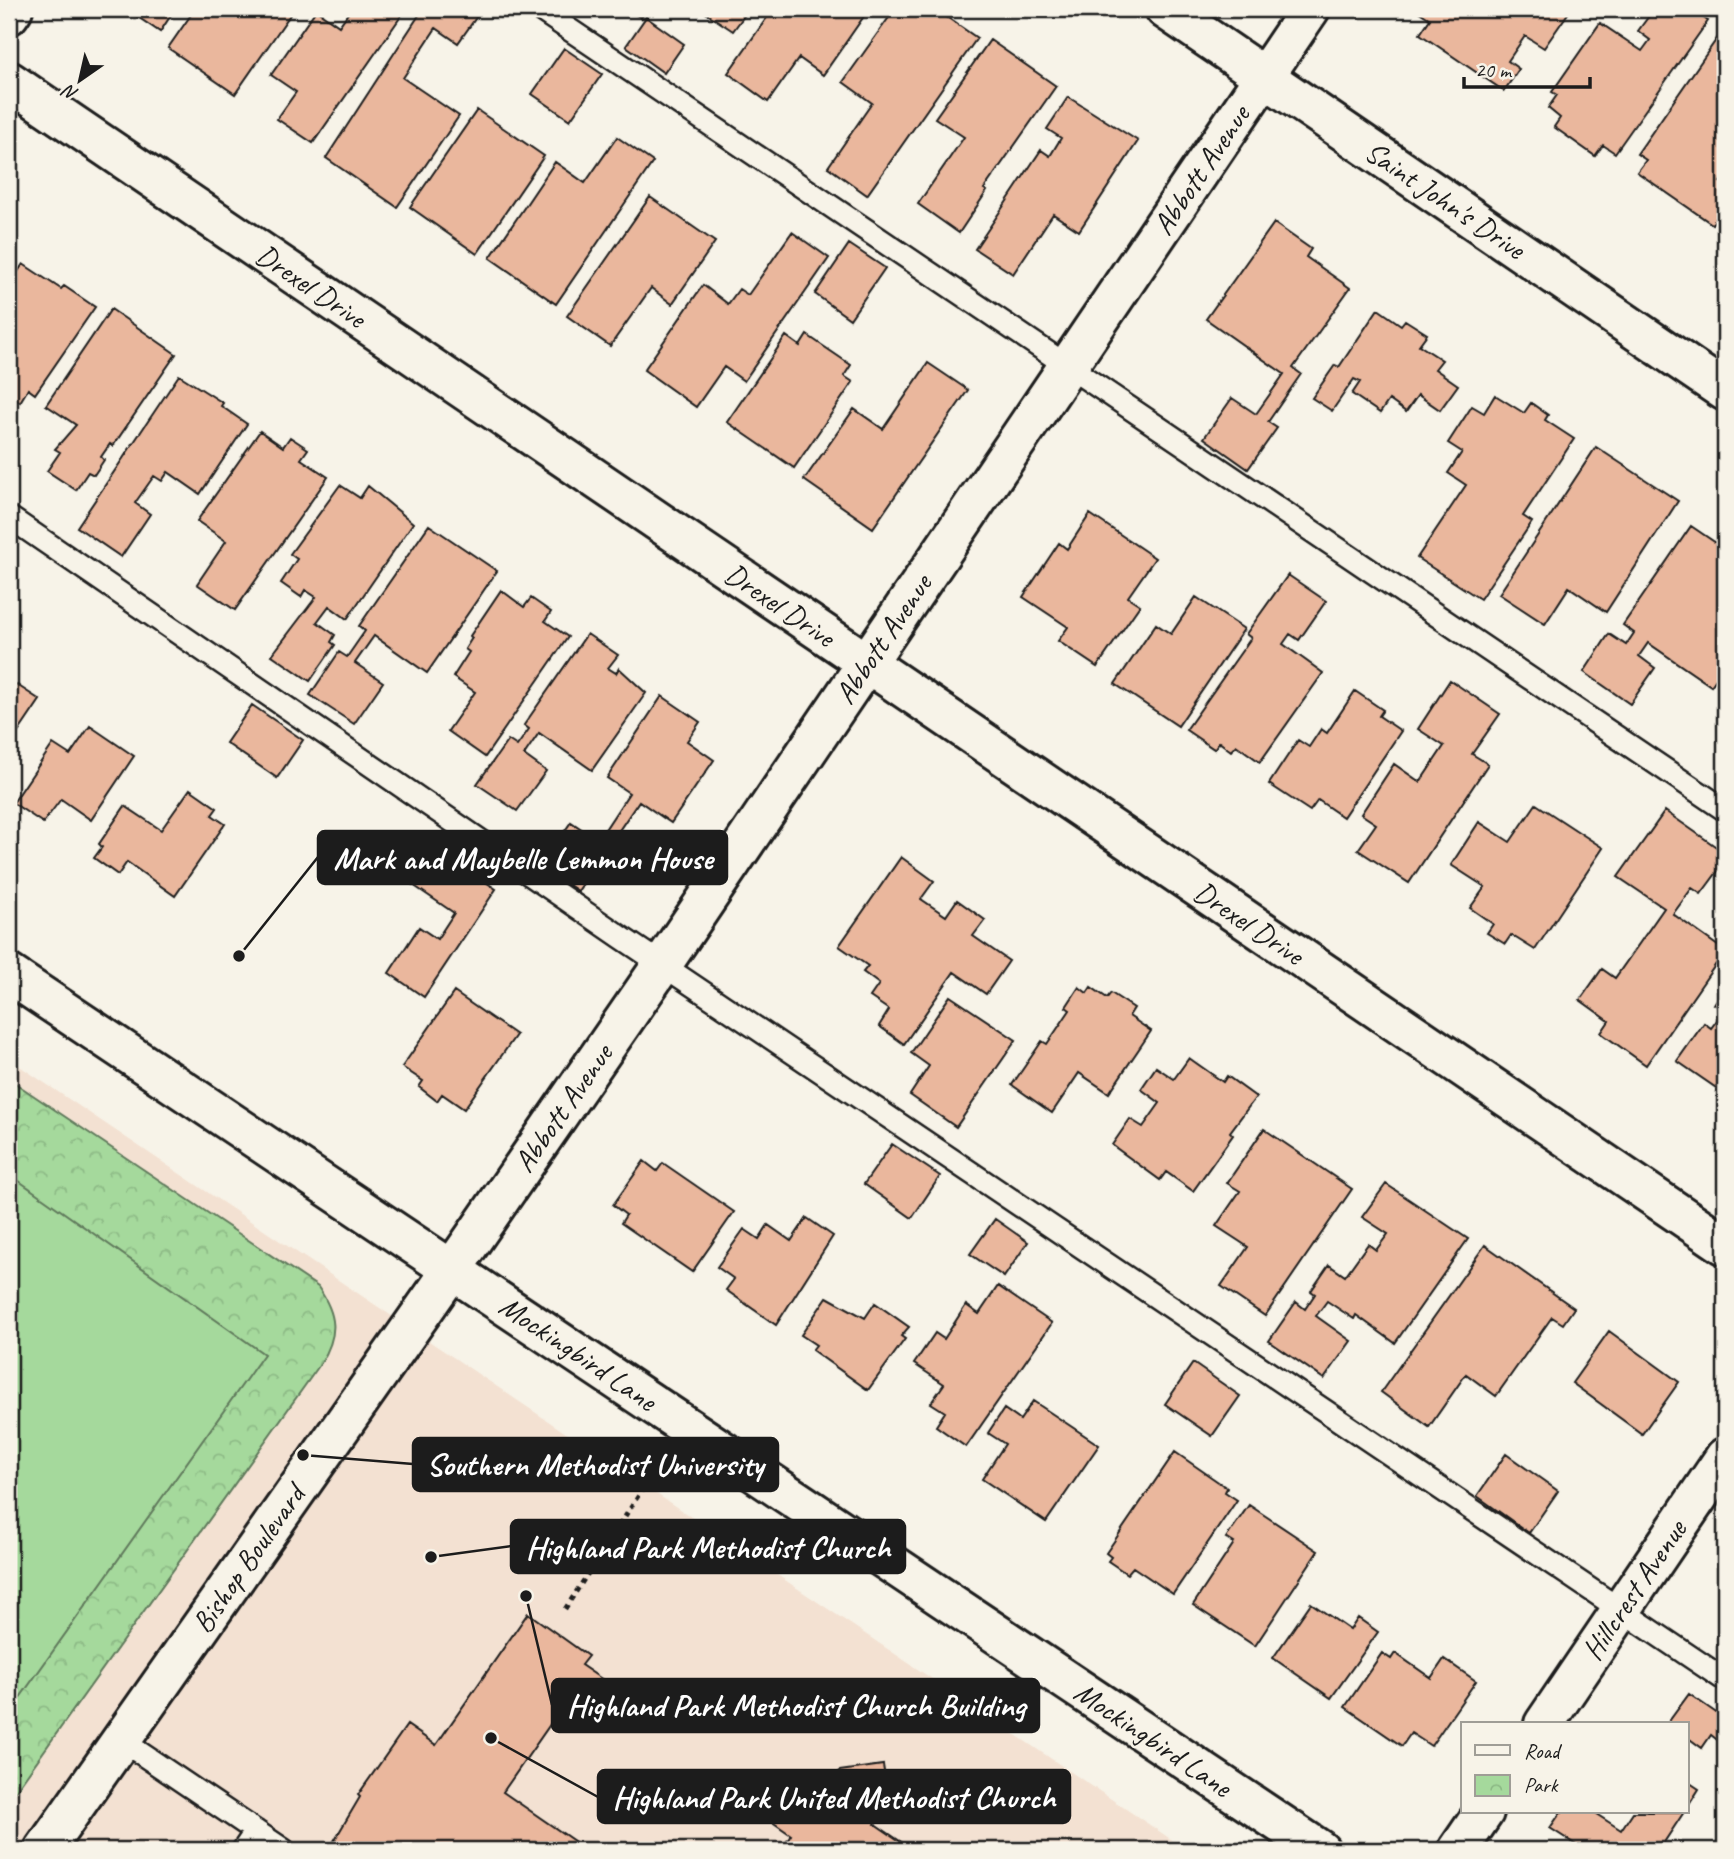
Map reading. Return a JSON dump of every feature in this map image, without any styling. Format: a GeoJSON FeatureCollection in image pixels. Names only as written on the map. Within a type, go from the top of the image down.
{"type":"FeatureCollection","features":[{"type":"Feature","properties":{"kind":"street"},"geometry":{"type":"LineString","coordinates":[[9,15],[13,9]]}},
{"type":"Feature","properties":{"kind":"street","name":"Saint John's Drive"},"geometry":{"type":"LineString","coordinates":[[1165,9],[1725,391]]}},
{"type":"Feature","properties":{"kind":"street","name":"Abbott Avenue"},"geometry":{"type":"LineString","coordinates":[[453,1268],[867,664],[1310,9]]}},
{"type":"Feature","properties":{"kind":"street","name":"Drexel Drive"},"geometry":{"type":"LineString","coordinates":[[9,81],[1725,1245]]}},
{"type":"Feature","properties":{"kind":"street","name":"Mockingbird Lane"},"geometry":{"type":"LineString","coordinates":[[9,974],[453,1268],[1320,1850]]}},
{"type":"Feature","properties":{"kind":"street","name":"Bishop Boulevard"},"geometry":{"type":"LineString","coordinates":[[44,1850],[453,1268]]}},
{"type":"Feature","properties":{"kind":"street","name":"Hillcrest Avenue"},"geometry":{"type":"LineString","coordinates":[[1545,1722],[1725,1457]]}},
{"type":"Feature","properties":{"kind":"street"},"geometry":{"type":"LineString","coordinates":[[1458,1850],[1483,1814]]}},
{"type":"Feature","properties":{"kind":"lane"},"geometry":{"type":"LineString","coordinates":[[539,9],[1725,810]]}},
{"type":"Feature","properties":{"kind":"lane"},"geometry":{"type":"LineString","coordinates":[[9,517],[662,965],[1725,1680]]}},
{"type":"Feature","properties":{"kind":"lane"},"geometry":{"type":"LineString","coordinates":[[121,1741],[284,1850]]}},
{"type":"Feature","properties":{"kind":"lane"},"geometry":{"type":"LineString","coordinates":[[243,1850],[256,1831]]}},
{"type":"Feature","properties":{"kind":"path"},"geometry":{"type":"LineString","coordinates":[[565,1609],[657,1467]]}},
{"type":"Feature","properties":{"kind":"shaded area"},"geometry":{"type":"Polygon","coordinates":[[[9,1059],[1187,1850],[9,1850],[9,1059]]]}},
{"type":"Feature","properties":{"kind":"green space"},"geometry":{"type":"Polygon","coordinates":[[[9,1079],[318,1287],[332,1316],[333,1334],[321,1363],[9,1800],[9,1079]]]}},
{"type":"Feature","properties":{"kind":"green space"},"geometry":{"type":"Polygon","coordinates":[[[12,1176],[264,1354],[9,1713],[9,1181],[12,1176]]]}},
{"type":"Feature","properties":{"kind":"building"},"geometry":{"type":"Polygon","coordinates":[[[126,9],[175,9],[160,32],[126,9]]]}},
{"type":"Feature","properties":{"kind":"building"},"geometry":{"type":"Polygon","coordinates":[[[195,9],[294,9],[235,94],[168,48],[195,9]]]}},
{"type":"Feature","properties":{"kind":"building"},"geometry":{"type":"Polygon","coordinates":[[[351,9],[406,9],[313,143],[277,119],[296,92],[271,75],[316,10],[339,26],[351,9]]]}},
{"type":"Feature","properties":{"kind":"building"},"geometry":{"type":"Polygon","coordinates":[[[423,9],[482,9],[458,43],[436,28],[403,78],[459,116],[397,207],[326,158],[423,9]]]}},
{"type":"Feature","properties":{"kind":"building"},"geometry":{"type":"Polygon","coordinates":[[[627,9],[647,9],[641,18],[627,9]]]}},
{"type":"Feature","properties":{"kind":"building"},"geometry":{"type":"Polygon","coordinates":[[[700,9],[749,9],[733,31],[700,9]]]}},
{"type":"Feature","properties":{"kind":"building"},"geometry":{"type":"Polygon","coordinates":[[[773,9],[869,9],[823,75],[799,58],[768,102],[728,73],[773,9]]]}},
{"type":"Feature","properties":{"kind":"building"},"geometry":{"type":"Polygon","coordinates":[[[895,9],[935,9],[977,38],[867,195],[828,167],[872,103],[843,82],[895,9]]]}},
{"type":"Feature","properties":{"kind":"building"},"geometry":{"type":"Polygon","coordinates":[[[1415,9],[1571,9],[1544,48],[1525,36],[1508,61],[1519,69],[1504,91],[1420,34],[1430,19],[1415,9]]]}},
{"type":"Feature","properties":{"kind":"building"},"geometry":{"type":"Polygon","coordinates":[[[1654,9],[1690,9],[1708,21],[1615,153],[1603,145],[1595,156],[1554,127],[1560,118],[1548,108],[1557,95],[1552,92],[1600,23],[1642,51],[1650,40],[1638,31],[1654,9]]]}},
{"type":"Feature","properties":{"kind":"building"},"geometry":{"type":"Polygon","coordinates":[[[646,17],[684,44],[664,73],[626,46],[646,17]]]}},
{"type":"Feature","properties":{"kind":"building"},"geometry":{"type":"Polygon","coordinates":[[[1725,27],[1725,175],[1720,182],[1725,186],[1725,206],[1712,224],[1637,172],[1646,160],[1637,154],[1725,27]]]}},
{"type":"Feature","properties":{"kind":"building"},"geometry":{"type":"Polygon","coordinates":[[[990,40],[1056,86],[984,189],[987,191],[959,233],[918,204],[964,137],[935,118],[990,40]]]}},
{"type":"Feature","properties":{"kind":"building"},"geometry":{"type":"Polygon","coordinates":[[[564,48],[602,74],[570,120],[532,94],[564,48]]]}},
{"type":"Feature","properties":{"kind":"building"},"geometry":{"type":"Polygon","coordinates":[[[1068,97],[1138,141],[1079,231],[1053,214],[1013,274],[975,249],[1041,150],[1050,156],[1061,138],[1047,129],[1068,97]]]}},
{"type":"Feature","properties":{"kind":"building"},"geometry":{"type":"Polygon","coordinates":[[[477,110],[544,156],[477,254],[410,207],[477,110]]]}},
{"type":"Feature","properties":{"kind":"building"},"geometry":{"type":"Polygon","coordinates":[[[617,137],[653,162],[556,304],[490,258],[555,162],[585,183],[617,137]]]}},
{"type":"Feature","properties":{"kind":"building"},"geometry":{"type":"Polygon","coordinates":[[[650,197],[715,242],[672,304],[651,288],[610,346],[567,316],[650,197]]]}},
{"type":"Feature","properties":{"kind":"building"},"geometry":{"type":"Polygon","coordinates":[[[1274,223],[1311,249],[1306,257],[1350,288],[1293,368],[1301,374],[1268,422],[1277,428],[1248,469],[1204,438],[1232,398],[1256,414],[1284,374],[1206,319],[1274,223]]]}},
{"type":"Feature","properties":{"kind":"building"},"geometry":{"type":"Polygon","coordinates":[[[792,232],[829,258],[744,381],[724,367],[696,407],[644,370],[703,285],[728,304],[739,289],[748,295],[792,232]]]}},
{"type":"Feature","properties":{"kind":"building"},"geometry":{"type":"Polygon","coordinates":[[[849,244],[885,268],[850,319],[815,294],[849,244]]]}},
{"type":"Feature","properties":{"kind":"building"},"geometry":{"type":"Polygon","coordinates":[[[23,264],[61,289],[64,286],[95,307],[35,394],[28,389],[20,402],[9,394],[9,285],[23,264]]]}},
{"type":"Feature","properties":{"kind":"building"},"geometry":{"type":"Polygon","coordinates":[[[111,309],[176,354],[113,446],[110,444],[101,457],[104,460],[94,475],[88,472],[76,490],[47,471],[60,452],[55,449],[76,425],[46,405],[111,309]]]}},
{"type":"Feature","properties":{"kind":"building"},"geometry":{"type":"Polygon","coordinates":[[[1378,309],[1401,325],[1405,320],[1427,334],[1419,345],[1442,360],[1435,369],[1458,385],[1440,410],[1418,395],[1406,412],[1389,400],[1380,413],[1352,394],[1360,382],[1354,379],[1332,411],[1312,398],[1335,365],[1339,367],[1378,309]]]}},
{"type":"Feature","properties":{"kind":"building"},"geometry":{"type":"Polygon","coordinates":[[[807,335],[851,365],[844,376],[853,382],[794,468],[727,422],[786,336],[800,346],[807,335]]]}},
{"type":"Feature","properties":{"kind":"building"},"geometry":{"type":"Polygon","coordinates":[[[928,363],[968,390],[873,528],[804,480],[854,409],[883,429],[928,363]]]}},
{"type":"Feature","properties":{"kind":"building"},"geometry":{"type":"Polygon","coordinates":[[[179,375],[223,403],[221,406],[247,424],[200,494],[168,472],[162,481],[154,476],[135,503],[150,514],[121,557],[77,527],[179,375]]]}},
{"type":"Feature","properties":{"kind":"building"},"geometry":{"type":"Polygon","coordinates":[[[1495,395],[1524,413],[1531,403],[1548,415],[1545,420],[1574,439],[1523,516],[1532,522],[1480,599],[1417,558],[1466,485],[1448,473],[1462,452],[1448,443],[1472,406],[1484,413],[1495,395]]]}},
{"type":"Feature","properties":{"kind":"building"},"geometry":{"type":"Polygon","coordinates":[[[260,431],[283,447],[290,437],[308,449],[301,459],[328,477],[235,610],[197,584],[226,541],[197,521],[260,431]]]}},
{"type":"Feature","properties":{"kind":"building"},"geometry":{"type":"Polygon","coordinates":[[[1596,447],[1678,501],[1606,612],[1569,587],[1545,624],[1499,594],[1596,447]]]}},
{"type":"Feature","properties":{"kind":"building"},"geometry":{"type":"Polygon","coordinates":[[[340,485],[360,498],[368,486],[413,523],[347,619],[329,606],[317,622],[335,635],[331,642],[335,645],[310,681],[272,655],[316,597],[305,590],[301,597],[281,583],[297,559],[290,554],[340,485]]]}},
{"type":"Feature","properties":{"kind":"building"},"geometry":{"type":"Polygon","coordinates":[[[1090,514],[1155,558],[1128,597],[1140,605],[1097,667],[1058,641],[1068,627],[1023,597],[1059,543],[1067,549],[1090,514]]]}},
{"type":"Feature","properties":{"kind":"building"},"geometry":{"type":"Polygon","coordinates":[[[429,525],[497,571],[427,673],[374,636],[355,663],[383,682],[354,724],[310,695],[339,652],[347,657],[365,631],[359,626],[429,525]]]}},
{"type":"Feature","properties":{"kind":"building"},"geometry":{"type":"Polygon","coordinates":[[[1691,526],[1722,547],[1725,542],[1725,666],[1711,686],[1648,643],[1639,656],[1655,668],[1630,704],[1584,672],[1609,634],[1626,645],[1634,633],[1623,625],[1691,526]]]}},
{"type":"Feature","properties":{"kind":"building"},"geometry":{"type":"Polygon","coordinates":[[[1288,575],[1326,601],[1299,640],[1290,634],[1283,644],[1323,673],[1260,762],[1236,745],[1231,751],[1219,742],[1214,749],[1186,730],[1251,638],[1246,634],[1288,575]]]}},
{"type":"Feature","properties":{"kind":"building"},"geometry":{"type":"Polygon","coordinates":[[[501,590],[524,607],[531,598],[551,612],[545,621],[568,637],[485,757],[448,731],[475,692],[453,677],[469,652],[465,649],[472,638],[470,636],[501,590]]]}},
{"type":"Feature","properties":{"kind":"building"},"geometry":{"type":"Polygon","coordinates":[[[1196,597],[1244,629],[1178,726],[1115,684],[1156,624],[1171,634],[1196,597]]]}},
{"type":"Feature","properties":{"kind":"building"},"geometry":{"type":"Polygon","coordinates":[[[587,634],[618,655],[608,668],[616,673],[619,668],[646,693],[592,770],[539,733],[524,755],[546,771],[517,811],[477,784],[508,740],[517,746],[529,729],[524,725],[587,634]]]}},
{"type":"Feature","properties":{"kind":"building"},"geometry":{"type":"Polygon","coordinates":[[[1450,680],[1500,714],[1472,754],[1488,764],[1409,883],[1358,850],[1376,824],[1361,814],[1394,764],[1420,782],[1444,746],[1418,729],[1450,680]]]}},
{"type":"Feature","properties":{"kind":"building"},"geometry":{"type":"Polygon","coordinates":[[[11,681],[40,700],[9,746],[9,685],[11,681]]]}},
{"type":"Feature","properties":{"kind":"building"},"geometry":{"type":"Polygon","coordinates":[[[1355,691],[1383,710],[1379,716],[1401,731],[1343,817],[1318,800],[1310,811],[1269,784],[1298,740],[1309,747],[1321,729],[1327,733],[1355,691]]]}},
{"type":"Feature","properties":{"kind":"building"},"geometry":{"type":"Polygon","coordinates":[[[662,696],[700,722],[687,741],[714,760],[671,823],[639,801],[578,891],[541,866],[571,822],[598,840],[629,793],[607,778],[662,696]]]}},
{"type":"Feature","properties":{"kind":"building"},"geometry":{"type":"Polygon","coordinates":[[[252,705],[303,740],[277,778],[226,743],[252,705]]]}},
{"type":"Feature","properties":{"kind":"building"},"geometry":{"type":"Polygon","coordinates":[[[90,726],[134,756],[91,820],[61,799],[43,823],[13,803],[53,744],[70,755],[90,726]]]}},
{"type":"Feature","properties":{"kind":"building"},"geometry":{"type":"Polygon","coordinates":[[[190,789],[217,808],[212,815],[225,824],[175,896],[127,862],[118,875],[94,858],[102,847],[99,844],[125,806],[161,830],[190,789]]]}},
{"type":"Feature","properties":{"kind":"building"},"geometry":{"type":"Polygon","coordinates":[[[1536,804],[1603,848],[1535,950],[1511,935],[1505,944],[1487,933],[1493,924],[1470,908],[1485,887],[1451,865],[1479,822],[1510,842],[1536,804]]]}},
{"type":"Feature","properties":{"kind":"building"},"geometry":{"type":"Polygon","coordinates":[[[1665,811],[1725,853],[1725,870],[1721,867],[1701,894],[1692,888],[1673,914],[1725,951],[1646,1065],[1601,1033],[1609,1021],[1580,1000],[1602,969],[1615,978],[1664,908],[1618,877],[1665,811]]]}},
{"type":"Feature","properties":{"kind":"building"},"geometry":{"type":"Polygon","coordinates":[[[412,832],[496,889],[424,997],[389,973],[419,927],[437,939],[454,913],[388,868],[412,832]]]}},
{"type":"Feature","properties":{"kind":"building"},"geometry":{"type":"Polygon","coordinates":[[[901,857],[934,881],[921,899],[946,916],[957,900],[985,920],[973,936],[1009,961],[986,994],[954,972],[904,1044],[879,1026],[889,1010],[870,997],[879,984],[863,972],[868,966],[839,946],[901,857]]]}},
{"type":"Feature","properties":{"kind":"building"},"geometry":{"type":"Polygon","coordinates":[[[1079,987],[1087,993],[1091,987],[1107,998],[1111,993],[1134,1008],[1129,1016],[1151,1031],[1109,1093],[1079,1073],[1052,1113],[1012,1085],[1042,1041],[1047,1044],[1070,1010],[1066,1007],[1079,987]]]}},
{"type":"Feature","properties":{"kind":"building"},"geometry":{"type":"Polygon","coordinates":[[[1725,987],[1725,1094],[1677,1061],[1704,1023],[1711,1028],[1724,1011],[1714,1004],[1725,987]]]}},
{"type":"Feature","properties":{"kind":"building"},"geometry":{"type":"Polygon","coordinates":[[[454,992],[516,1035],[464,1109],[442,1094],[437,1101],[419,1087],[423,1081],[402,1067],[454,992]]]}},
{"type":"Feature","properties":{"kind":"building"},"geometry":{"type":"Polygon","coordinates":[[[950,996],[1016,1040],[956,1127],[910,1095],[929,1066],[911,1053],[950,996]]]}},
{"type":"Feature","properties":{"kind":"building"},"geometry":{"type":"Polygon","coordinates":[[[1189,1058],[1223,1082],[1227,1076],[1256,1097],[1230,1132],[1233,1135],[1193,1191],[1166,1172],[1160,1180],[1112,1145],[1130,1119],[1143,1127],[1160,1103],[1141,1089],[1156,1067],[1174,1079],[1189,1058]]]}},
{"type":"Feature","properties":{"kind":"building"},"geometry":{"type":"Polygon","coordinates":[[[1264,1129],[1352,1189],[1265,1316],[1221,1286],[1248,1247],[1216,1226],[1240,1191],[1227,1183],[1264,1129]]]}},
{"type":"Feature","properties":{"kind":"building"},"geometry":{"type":"Polygon","coordinates":[[[892,1144],[940,1176],[912,1218],[864,1184],[892,1144]]]}},
{"type":"Feature","properties":{"kind":"building"},"geometry":{"type":"Polygon","coordinates":[[[644,1161],[657,1171],[663,1163],[734,1212],[692,1272],[621,1223],[626,1215],[613,1205],[644,1161]]]}},
{"type":"Feature","properties":{"kind":"building"},"geometry":{"type":"Polygon","coordinates":[[[1386,1184],[1468,1239],[1395,1343],[1356,1315],[1354,1319],[1327,1301],[1316,1316],[1351,1341],[1324,1379],[1269,1341],[1296,1302],[1305,1309],[1315,1294],[1311,1291],[1329,1265],[1345,1276],[1368,1244],[1376,1250],[1388,1234],[1362,1217],[1386,1184]]]}},
{"type":"Feature","properties":{"kind":"building"},"geometry":{"type":"Polygon","coordinates":[[[807,1218],[833,1236],[776,1325],[726,1290],[734,1279],[717,1267],[744,1229],[759,1239],[768,1225],[791,1241],[807,1218]]]}},
{"type":"Feature","properties":{"kind":"building"},"geometry":{"type":"Polygon","coordinates":[[[995,1219],[1028,1242],[1004,1277],[970,1254],[995,1219]]]}},
{"type":"Feature","properties":{"kind":"building"},"geometry":{"type":"Polygon","coordinates":[[[1485,1245],[1574,1308],[1563,1324],[1552,1317],[1496,1396],[1466,1374],[1429,1427],[1381,1392],[1485,1245]]]}},
{"type":"Feature","properties":{"kind":"building"},"geometry":{"type":"Polygon","coordinates":[[[998,1286],[1052,1323],[966,1447],[936,1426],[945,1412],[931,1403],[944,1384],[914,1364],[935,1333],[944,1339],[966,1305],[979,1314],[998,1286]]]}},
{"type":"Feature","properties":{"kind":"building"},"geometry":{"type":"Polygon","coordinates":[[[827,1297],[865,1318],[875,1303],[909,1327],[901,1336],[905,1339],[868,1390],[812,1350],[816,1345],[801,1335],[827,1297]]]}},
{"type":"Feature","properties":{"kind":"building"},"geometry":{"type":"Polygon","coordinates":[[[1609,1331],[1679,1382],[1642,1434],[1572,1383],[1609,1331]]]}},
{"type":"Feature","properties":{"kind":"building"},"geometry":{"type":"Polygon","coordinates":[[[1193,1363],[1240,1396],[1212,1436],[1165,1404],[1193,1363]]]}},
{"type":"Feature","properties":{"kind":"building"},"geometry":{"type":"Polygon","coordinates":[[[1033,1401],[1099,1445],[1046,1522],[982,1479],[1005,1444],[988,1433],[1004,1409],[1020,1420],[1033,1401]]]}},
{"type":"Feature","properties":{"kind":"building"},"geometry":{"type":"Polygon","coordinates":[[[1175,1452],[1227,1488],[1225,1492],[1237,1500],[1173,1594],[1133,1567],[1127,1574],[1108,1561],[1111,1557],[1106,1553],[1175,1452]]]}},
{"type":"Feature","properties":{"kind":"building"},"geometry":{"type":"Polygon","coordinates":[[[1506,1454],[1558,1491],[1529,1533],[1477,1496],[1506,1454]]]}},
{"type":"Feature","properties":{"kind":"building"},"geometry":{"type":"Polygon","coordinates":[[[1249,1505],[1318,1551],[1255,1646],[1193,1605],[1234,1543],[1226,1538],[1249,1505]]]}},
{"type":"Feature","properties":{"kind":"building"},"geometry":{"type":"Polygon","coordinates":[[[1311,1603],[1350,1630],[1358,1618],[1378,1632],[1331,1698],[1273,1658],[1311,1603]]]}},
{"type":"Feature","properties":{"kind":"building"},"geometry":{"type":"Polygon","coordinates":[[[528,1613],[588,1656],[581,1665],[628,1697],[604,1730],[565,1703],[503,1792],[587,1850],[337,1850],[331,1846],[360,1797],[358,1795],[407,1725],[436,1745],[528,1613]]]}},
{"type":"Feature","properties":{"kind":"building"},"geometry":{"type":"Polygon","coordinates":[[[1382,1653],[1391,1659],[1395,1653],[1431,1678],[1444,1659],[1476,1681],[1431,1746],[1411,1733],[1402,1746],[1345,1707],[1382,1653]]]}},
{"type":"Feature","properties":{"kind":"building"},"geometry":{"type":"Polygon","coordinates":[[[1689,1694],[1725,1719],[1725,1746],[1711,1735],[1702,1748],[1688,1738],[1688,1722],[1668,1722],[1689,1694]]]}},
{"type":"Feature","properties":{"kind":"building"},"geometry":{"type":"Polygon","coordinates":[[[883,1765],[889,1804],[875,1824],[913,1850],[781,1850],[791,1835],[771,1821],[789,1796],[811,1812],[840,1771],[883,1765]]]}},
{"type":"Feature","properties":{"kind":"building"},"geometry":{"type":"Polygon","coordinates":[[[1688,1782],[1699,1789],[1688,1806],[1688,1782]]]}},
{"type":"Feature","properties":{"kind":"building"},"geometry":{"type":"Polygon","coordinates":[[[1560,1814],[1596,1814],[1621,1830],[1632,1814],[1683,1814],[1659,1850],[1584,1850],[1550,1828],[1560,1814]]]}},
{"type":"Feature","properties":{"kind":"place","name":"Mark and Maybelle Lemmon House"},"geometry":{"type":"Point","coordinates":[239,956]}},
{"type":"Feature","properties":{"kind":"place","name":"Southern Methodist University"},"geometry":{"type":"Point","coordinates":[303,1455]}},
{"type":"Feature","properties":{"kind":"place","name":"Highland Park Methodist Church"},"geometry":{"type":"Point","coordinates":[431,1557]}},
{"type":"Feature","properties":{"kind":"place","name":"Highland Park Methodist Church Building"},"geometry":{"type":"Point","coordinates":[526,1596]}},
{"type":"Feature","properties":{"kind":"place","name":"Highland Park United Methodist Church"},"geometry":{"type":"Point","coordinates":[491,1738]}}]}
